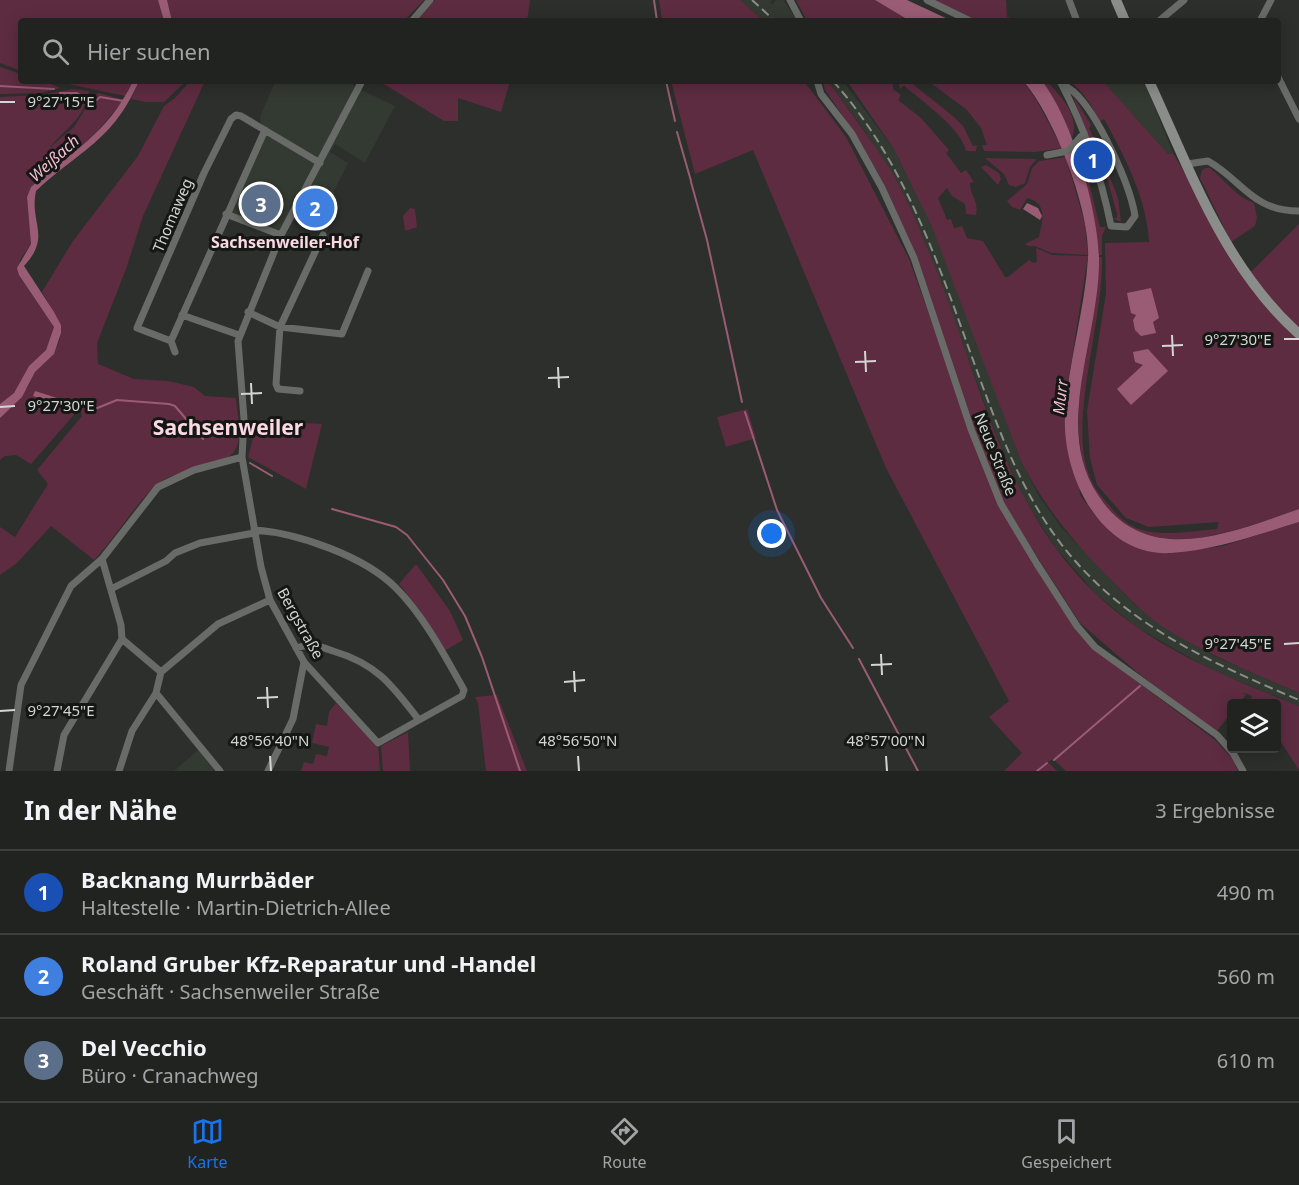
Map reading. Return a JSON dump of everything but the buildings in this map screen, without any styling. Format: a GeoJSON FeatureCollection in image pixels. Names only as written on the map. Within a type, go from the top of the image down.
{"type":"FeatureCollection","features":[{"type":"Feature","properties":{"kind":"street"},"geometry":{"type":"LineString","coordinates":[[415,18],[430,0]]}},
{"type":"Feature","properties":{"kind":"street"},"geometry":{"type":"LineString","coordinates":[[790,0],[799,18]]}},
{"type":"Feature","properties":{"kind":"street"},"geometry":{"type":"LineString","coordinates":[[927,0],[964,18]]}},
{"type":"Feature","properties":{"kind":"street"},"geometry":{"type":"LineString","coordinates":[[1069,0],[1076,18]]}},
{"type":"Feature","properties":{"kind":"street"},"geometry":{"type":"LineString","coordinates":[[1116,0],[1124,18]]}},
{"type":"Feature","properties":{"kind":"street"},"geometry":{"type":"LineString","coordinates":[[1163,18],[1184,0]]}},
{"type":"Feature","properties":{"kind":"street"},"geometry":{"type":"LineString","coordinates":[[1262,18],[1271,0]]}},
{"type":"Feature","properties":{"kind":"street"},"geometry":{"type":"LineString","coordinates":[[1281,83],[1299,119]]}},
{"type":"Feature","properties":{"kind":"street","name":"Bergstraße"},"geometry":{"type":"LineString","coordinates":[[360,84],[280,235],[239,335],[238,368],[244,419],[242,457],[254,531],[270,600],[304,662],[378,743],[419,720]]}},
{"type":"Feature","properties":{"kind":"street","name":"Neue Straße"},"geometry":{"type":"LineString","coordinates":[[818,84],[821,94],[857,143],[909,248],[1001,504],[1037,564],[1077,627],[1095,647],[1217,735],[1233,753],[1244,771]]}},
{"type":"Feature","properties":{"kind":"street"},"geometry":{"type":"LineString","coordinates":[[1061,84],[1103,192],[1111,226],[1127,227],[1135,216],[1120,168],[1083,104],[1075,93],[1063,84]]}},
{"type":"Feature","properties":{"kind":"street"},"geometry":{"type":"LineString","coordinates":[[1150,84],[1215,224],[1246,276],[1277,314],[1299,334]]}},
{"type":"Feature","properties":{"kind":"street","name":"Thomaweg"},"geometry":{"type":"LineString","coordinates":[[171,341],[137,328],[204,173],[231,119],[236,115],[265,130]]}},
{"type":"Feature","properties":{"kind":"street"},"geometry":{"type":"LineString","coordinates":[[175,352],[171,341],[265,130],[320,163]]}},
{"type":"Feature","properties":{"kind":"street"},"geometry":{"type":"LineString","coordinates":[[1047,155],[1065,153],[1082,136]]}},
{"type":"Feature","properties":{"kind":"street"},"geometry":{"type":"LineString","coordinates":[[1187,164],[1208,161],[1256,199],[1278,209],[1299,211]]}},
{"type":"Feature","properties":{"kind":"street"},"geometry":{"type":"LineString","coordinates":[[226,214],[280,235]]}},
{"type":"Feature","properties":{"kind":"street"},"geometry":{"type":"LineString","coordinates":[[300,391],[278,389],[276,378],[280,327],[323,235]]}},
{"type":"Feature","properties":{"kind":"street"},"geometry":{"type":"LineString","coordinates":[[248,312],[280,327],[340,334],[345,332],[351,310],[369,271]]}},
{"type":"Feature","properties":{"kind":"street"},"geometry":{"type":"LineString","coordinates":[[182,315],[239,335]]}},
{"type":"Feature","properties":{"kind":"street"},"geometry":{"type":"LineString","coordinates":[[9,771],[21,685],[66,592],[102,559],[158,487],[194,470],[242,457]]}},
{"type":"Feature","properties":{"kind":"street"},"geometry":{"type":"LineString","coordinates":[[111,589],[166,561],[176,553],[200,543],[254,531],[315,543],[367,566],[395,587],[452,668],[464,690],[462,696],[419,720],[390,682],[363,661],[313,644],[296,648]]}},
{"type":"Feature","properties":{"kind":"street"},"geometry":{"type":"LineString","coordinates":[[102,559],[122,639],[160,672]]}},
{"type":"Feature","properties":{"kind":"street"},"geometry":{"type":"LineString","coordinates":[[119,771],[132,731],[156,693],[160,672],[218,624],[270,600]]}},
{"type":"Feature","properties":{"kind":"street"},"geometry":{"type":"LineString","coordinates":[[57,771],[64,735],[122,639]]}},
{"type":"Feature","properties":{"kind":"street"},"geometry":{"type":"LineString","coordinates":[[268,771],[293,719],[304,662]]}},
{"type":"Feature","properties":{"kind":"street"},"geometry":{"type":"LineString","coordinates":[[156,693],[219,771]]}},
{"type":"Feature","properties":{"kind":"shaded area"},"geometry":{"type":"Polygon","coordinates":[[[0,0],[158,0],[163,18],[18,18],[18,70],[0,63],[0,0]]]}},
{"type":"Feature","properties":{"kind":"shaded area"},"geometry":{"type":"Polygon","coordinates":[[[158,0],[167,0],[171,18],[163,18],[158,0]]]}},
{"type":"Feature","properties":{"kind":"shaded area"},"geometry":{"type":"Polygon","coordinates":[[[167,0],[424,0],[407,18],[171,18],[167,0]]]}},
{"type":"Feature","properties":{"kind":"shaded area"},"geometry":{"type":"Polygon","coordinates":[[[435,0],[530,0],[527,18],[419,18],[435,0]]]}},
{"type":"Feature","properties":{"kind":"shaded area"},"geometry":{"type":"Polygon","coordinates":[[[659,0],[740,0],[761,18],[662,18],[659,0]]]}},
{"type":"Feature","properties":{"kind":"shaded area"},"geometry":{"type":"Polygon","coordinates":[[[740,0],[772,0],[770,3],[772,5],[776,0],[783,0],[796,18],[761,18],[740,0]]]}},
{"type":"Feature","properties":{"kind":"shaded area"},"geometry":{"type":"Polygon","coordinates":[[[796,0],[875,0],[905,18],[805,18],[796,0]]]}},
{"type":"Feature","properties":{"kind":"shaded area"},"geometry":{"type":"Polygon","coordinates":[[[875,0],[907,0],[946,18],[905,18],[875,0]]]}},
{"type":"Feature","properties":{"kind":"shaded area"},"geometry":{"type":"Polygon","coordinates":[[[934,0],[1006,0],[1007,17],[1011,18],[969,18],[934,0]]]}},
{"type":"Feature","properties":{"kind":"shaded area"},"geometry":{"type":"Polygon","coordinates":[[[0,67],[18,73],[18,84],[51,84],[61,88],[41,93],[0,94],[0,67]]]}},
{"type":"Feature","properties":{"kind":"shaded area"},"geometry":{"type":"Polygon","coordinates":[[[68,84],[131,84],[125,96],[68,84]]]}},
{"type":"Feature","properties":{"kind":"shaded area"},"geometry":{"type":"Polygon","coordinates":[[[131,84],[138,84],[129,102],[106,132],[36,191],[37,246],[24,266],[54,312],[61,325],[61,333],[54,354],[35,372],[22,397],[0,418],[0,404],[14,393],[29,366],[46,350],[54,327],[19,275],[17,268],[31,244],[27,197],[31,187],[100,129],[123,100],[131,84]]]}},
{"type":"Feature","properties":{"kind":"shaded area"},"geometry":{"type":"Polygon","coordinates":[[[138,84],[183,84],[164,102],[131,99],[138,84]]]}},
{"type":"Feature","properties":{"kind":"shaded area"},"geometry":{"type":"Polygon","coordinates":[[[187,84],[204,84],[143,216],[126,269],[97,343],[98,364],[134,379],[168,381],[194,387],[205,396],[236,398],[238,443],[231,455],[225,459],[176,474],[159,483],[143,499],[94,560],[51,526],[17,563],[0,575],[0,527],[15,537],[48,484],[37,470],[82,416],[79,406],[35,394],[34,396],[78,410],[31,464],[16,455],[5,456],[0,460],[0,418],[28,387],[35,372],[54,354],[60,339],[61,325],[42,292],[73,241],[138,156],[164,106],[187,84]]]}},
{"type":"Feature","properties":{"kind":"shaded area"},"geometry":{"type":"Polygon","coordinates":[[[274,84],[353,84],[395,106],[365,163],[335,144],[330,152],[348,163],[334,191],[340,206],[326,233],[294,220],[285,234],[230,213],[264,135],[260,117],[274,84]]]}},
{"type":"Feature","properties":{"kind":"shaded area"},"geometry":{"type":"Polygon","coordinates":[[[384,84],[509,84],[501,112],[458,98],[458,121],[444,121],[384,84]]]}},
{"type":"Feature","properties":{"kind":"shaded area"},"geometry":{"type":"Polygon","coordinates":[[[672,84],[806,84],[846,137],[909,259],[999,506],[1095,650],[1215,740],[1232,758],[1238,771],[1066,771],[1053,759],[1048,762],[1057,771],[1004,771],[1022,753],[989,717],[1009,701],[886,468],[753,150],[695,174],[672,84]]]}},
{"type":"Feature","properties":{"kind":"shaded area"},"geometry":{"type":"Polygon","coordinates":[[[824,84],[830,84],[888,166],[905,197],[946,296],[978,387],[1013,475],[1035,517],[1062,556],[1094,592],[1116,612],[1165,645],[1217,672],[1299,706],[1299,770],[1281,742],[1281,699],[1250,699],[1252,696],[1241,692],[1246,695],[1242,699],[1227,699],[1227,718],[1217,731],[1144,678],[1080,623],[1003,504],[972,425],[917,257],[885,186],[860,141],[825,90],[824,84]]]}},
{"type":"Feature","properties":{"kind":"shaded area"},"geometry":{"type":"Polygon","coordinates":[[[830,84],[845,84],[894,149],[953,276],[1021,461],[1039,496],[1061,527],[1134,604],[1162,626],[1214,656],[1299,693],[1299,706],[1209,669],[1135,626],[1095,593],[1056,548],[1024,499],[1000,446],[930,254],[901,189],[862,127],[830,84]]]}},
{"type":"Feature","properties":{"kind":"shaded area"},"geometry":{"type":"Polygon","coordinates":[[[849,84],[893,84],[893,89],[901,95],[898,100],[921,118],[949,150],[946,153],[961,173],[966,170],[974,182],[970,183],[976,205],[976,215],[966,214],[965,204],[952,196],[947,188],[938,198],[947,220],[951,219],[954,228],[962,226],[967,238],[983,241],[1005,277],[1029,260],[1033,263],[1037,262],[1036,248],[1052,255],[1088,256],[1068,383],[1080,495],[1098,519],[1135,546],[1169,553],[1223,546],[1299,522],[1299,693],[1213,654],[1179,637],[1156,622],[1098,567],[1051,510],[1021,461],[932,227],[894,149],[849,84]]]}},
{"type":"Feature","properties":{"kind":"shaded area"},"geometry":{"type":"Polygon","coordinates":[[[899,84],[913,84],[954,117],[963,126],[973,146],[977,145],[976,151],[966,151],[963,142],[949,124],[904,86],[900,89],[899,84]]]}},
{"type":"Feature","properties":{"kind":"shaded area"},"geometry":{"type":"Polygon","coordinates":[[[932,84],[1025,84],[1037,101],[1062,148],[1035,152],[984,151],[982,145],[987,145],[981,128],[967,110],[932,84]]]}},
{"type":"Feature","properties":{"kind":"shaded area"},"geometry":{"type":"Polygon","coordinates":[[[1025,84],[1044,84],[1063,117],[1081,164],[1097,236],[1099,274],[1081,386],[1078,428],[1083,463],[1098,495],[1118,518],[1140,532],[1165,538],[1191,539],[1219,534],[1299,509],[1299,522],[1220,545],[1171,553],[1146,551],[1124,542],[1105,527],[1090,508],[1078,486],[1070,462],[1065,415],[1069,375],[1084,297],[1088,258],[1087,239],[1077,191],[1068,165],[1035,96],[1025,84]]]}},
{"type":"Feature","properties":{"kind":"shaded area"},"geometry":{"type":"Polygon","coordinates":[[[1044,84],[1050,84],[1068,107],[1073,122],[1072,138],[1044,84]]]}},
{"type":"Feature","properties":{"kind":"shaded area"},"geometry":{"type":"Polygon","coordinates":[[[1073,84],[1106,84],[1168,154],[1173,153],[1243,276],[1253,270],[1299,224],[1299,509],[1220,534],[1192,538],[1166,538],[1141,533],[1118,520],[1099,498],[1093,487],[1081,454],[1079,407],[1099,257],[1102,257],[1098,309],[1082,424],[1083,450],[1088,472],[1094,485],[1114,511],[1134,527],[1158,533],[1217,529],[1219,522],[1149,527],[1126,518],[1097,485],[1090,458],[1087,411],[1106,294],[1105,243],[1149,242],[1144,210],[1134,179],[1120,148],[1104,119],[1098,122],[1088,100],[1073,84]]]}},
{"type":"Feature","properties":{"kind":"shaded area"},"geometry":{"type":"Polygon","coordinates":[[[1106,84],[1145,84],[1173,153],[1168,154],[1106,84]]]}},
{"type":"Feature","properties":{"kind":"shaded area"},"geometry":{"type":"Polygon","coordinates":[[[73,89],[89,91],[84,108],[49,148],[74,127],[94,95],[99,93],[124,100],[89,141],[31,187],[27,197],[31,244],[20,260],[19,275],[54,327],[46,350],[29,366],[14,393],[0,404],[0,97],[41,95],[73,89]]]}},
{"type":"Feature","properties":{"kind":"shaded area"},"geometry":{"type":"Polygon","coordinates":[[[1072,94],[1091,125],[1089,128],[1100,152],[1095,154],[1072,94]]]}},
{"type":"Feature","properties":{"kind":"shaded area"},"geometry":{"type":"Polygon","coordinates":[[[1083,147],[1087,159],[1085,166],[1100,227],[1106,227],[1102,236],[1102,255],[1099,255],[1094,220],[1076,151],[1083,147]]]}},
{"type":"Feature","properties":{"kind":"shaded area"},"geometry":{"type":"Polygon","coordinates":[[[1101,154],[1118,198],[1121,222],[1113,218],[1117,218],[1117,214],[1104,167],[1099,165],[1096,156],[1101,154]]]}},
{"type":"Feature","properties":{"kind":"shaded area"},"geometry":{"type":"Polygon","coordinates":[[[1066,157],[1085,224],[1088,255],[1051,253],[1025,244],[1039,237],[1042,214],[1039,204],[1027,198],[1020,210],[1012,207],[1007,201],[1027,184],[1032,168],[1039,161],[1066,157]]]}},
{"type":"Feature","properties":{"kind":"shaded area"},"geometry":{"type":"Polygon","coordinates":[[[985,158],[1036,160],[1030,167],[1025,183],[1016,187],[1009,185],[1004,174],[985,158]]]}},
{"type":"Feature","properties":{"kind":"shaded area"},"geometry":{"type":"Polygon","coordinates":[[[986,165],[999,173],[1001,179],[998,185],[981,167],[986,165]]]}},
{"type":"Feature","properties":{"kind":"shaded area"},"geometry":{"type":"Polygon","coordinates":[[[1205,168],[1210,168],[1236,192],[1254,203],[1257,218],[1255,226],[1231,242],[1200,178],[1205,168]]]}},
{"type":"Feature","properties":{"kind":"shaded area"},"geometry":{"type":"Polygon","coordinates":[[[1027,203],[1038,208],[1042,216],[1040,220],[1023,209],[1027,203]]]}},
{"type":"Feature","properties":{"kind":"shaded area"},"geometry":{"type":"Polygon","coordinates":[[[410,208],[415,209],[417,227],[405,231],[403,216],[410,208]]]}},
{"type":"Feature","properties":{"kind":"shaded area"},"geometry":{"type":"Polygon","coordinates":[[[1151,288],[1159,318],[1153,322],[1156,333],[1141,336],[1135,330],[1133,320],[1136,315],[1131,313],[1127,293],[1151,288]]]}},
{"type":"Feature","properties":{"kind":"shaded area"},"geometry":{"type":"Polygon","coordinates":[[[1148,349],[1168,371],[1131,405],[1117,389],[1143,365],[1135,362],[1133,352],[1148,349]]]}},
{"type":"Feature","properties":{"kind":"shaded area"},"geometry":{"type":"Polygon","coordinates":[[[35,391],[79,405],[79,408],[78,410],[33,396],[35,391]]]}},
{"type":"Feature","properties":{"kind":"shaded area"},"geometry":{"type":"Polygon","coordinates":[[[747,409],[756,438],[726,447],[717,417],[747,409]]]}},
{"type":"Feature","properties":{"kind":"shaded area"},"geometry":{"type":"Polygon","coordinates":[[[252,420],[322,424],[306,489],[248,457],[253,438],[252,420]]]}},
{"type":"Feature","properties":{"kind":"shaded area"},"geometry":{"type":"Polygon","coordinates":[[[416,564],[450,611],[463,640],[444,651],[419,609],[399,584],[416,564]]]}},
{"type":"Feature","properties":{"kind":"shaded area"},"geometry":{"type":"Polygon","coordinates":[[[497,695],[527,771],[486,771],[478,703],[475,697],[497,695]]]}},
{"type":"Feature","properties":{"kind":"shaded area"},"geometry":{"type":"Polygon","coordinates":[[[336,703],[378,745],[380,771],[301,771],[304,762],[313,764],[316,754],[327,756],[329,747],[312,743],[316,724],[327,726],[329,712],[336,703]]]}},
{"type":"Feature","properties":{"kind":"shaded area"},"geometry":{"type":"Polygon","coordinates":[[[408,732],[410,771],[383,771],[381,746],[408,732]]]}},
{"type":"Feature","properties":{"kind":"shaded area"},"geometry":{"type":"Polygon","coordinates":[[[198,750],[215,771],[174,771],[198,750]]]}},
{"type":"Feature","properties":{"kind":"waterway"},"geometry":{"type":"LineString","coordinates":[[654,0],[657,18]]}},
{"type":"Feature","properties":{"kind":"waterway"},"geometry":{"type":"LineString","coordinates":[[667,84],[675,121]]}},
{"type":"Feature","properties":{"kind":"waterway"},"geometry":{"type":"LineString","coordinates":[[0,86],[54,89]]}},
{"type":"Feature","properties":{"kind":"waterway"},"geometry":{"type":"LineString","coordinates":[[60,93],[77,93],[86,98]]}},
{"type":"Feature","properties":{"kind":"waterway"},"geometry":{"type":"LineString","coordinates":[[94,102],[100,97],[124,101]]}},
{"type":"Feature","properties":{"kind":"waterway"},"geometry":{"type":"LineString","coordinates":[[677,132],[691,181]]}},
{"type":"Feature","properties":{"kind":"waterway"},"geometry":{"type":"LineString","coordinates":[[691,182],[707,240],[742,402]]}},
{"type":"Feature","properties":{"kind":"waterway"},"geometry":{"type":"LineString","coordinates":[[90,411],[117,400],[169,404],[175,406],[203,439]]}},
{"type":"Feature","properties":{"kind":"waterway"},"geometry":{"type":"LineString","coordinates":[[745,412],[777,510],[821,598],[853,648]]}},
{"type":"Feature","properties":{"kind":"waterway"},"geometry":{"type":"LineString","coordinates":[[250,463],[272,476]]}},
{"type":"Feature","properties":{"kind":"waterway"},"geometry":{"type":"LineString","coordinates":[[332,509],[396,527],[407,535],[443,580],[465,616],[482,657],[520,771]]}},
{"type":"Feature","properties":{"kind":"waterway"},"geometry":{"type":"LineString","coordinates":[[859,659],[918,771]]}},
{"type":"Feature","properties":{"kind":"waterway"},"geometry":{"type":"LineString","coordinates":[[1054,760],[1140,686]]}},
{"type":"Feature","properties":{"kind":"waterway"},"geometry":{"type":"LineString","coordinates":[[1037,771],[1047,763]]}},
{"type":"Feature","properties":{"kind":"railway"},"geometry":{"type":"LineString","coordinates":[[752,0],[772,18]]}},
{"type":"Feature","properties":{"kind":"railway"},"geometry":{"type":"LineString","coordinates":[[835,84],[882,147],[901,182],[935,256],[986,397],[1018,472],[1044,520],[1060,542],[1101,587],[1152,627],[1209,659],[1299,700]]}},
{"type":"Feature","properties":{"kind":"place","name":"Backnang Murrbäder"},"geometry":{"type":"Point","coordinates":[1093,160]}},
{"type":"Feature","properties":{"kind":"place","name":"Del Vecchio"},"geometry":{"type":"Point","coordinates":[261,204]}},
{"type":"Feature","properties":{"kind":"place","name":"Roland Gruber Kfz-Reparatur und -Handel"},"geometry":{"type":"Point","coordinates":[315,208]}},
{"type":"Feature","properties":{"kind":"district","name":"Sachsenweiler-Hof"},"geometry":{"type":"Point","coordinates":[285,242]}},
{"type":"Feature","properties":{"kind":"district","name":"Sachsenweiler"},"geometry":{"type":"Point","coordinates":[228,427]}},
{"type":"Feature","properties":{"kind":"water label","name":"Weißach"},"geometry":{"type":"Point","coordinates":[54,158]}},
{"type":"Feature","properties":{"kind":"water label","name":"Murr"},"geometry":{"type":"Point","coordinates":[1060,397]}}]}
